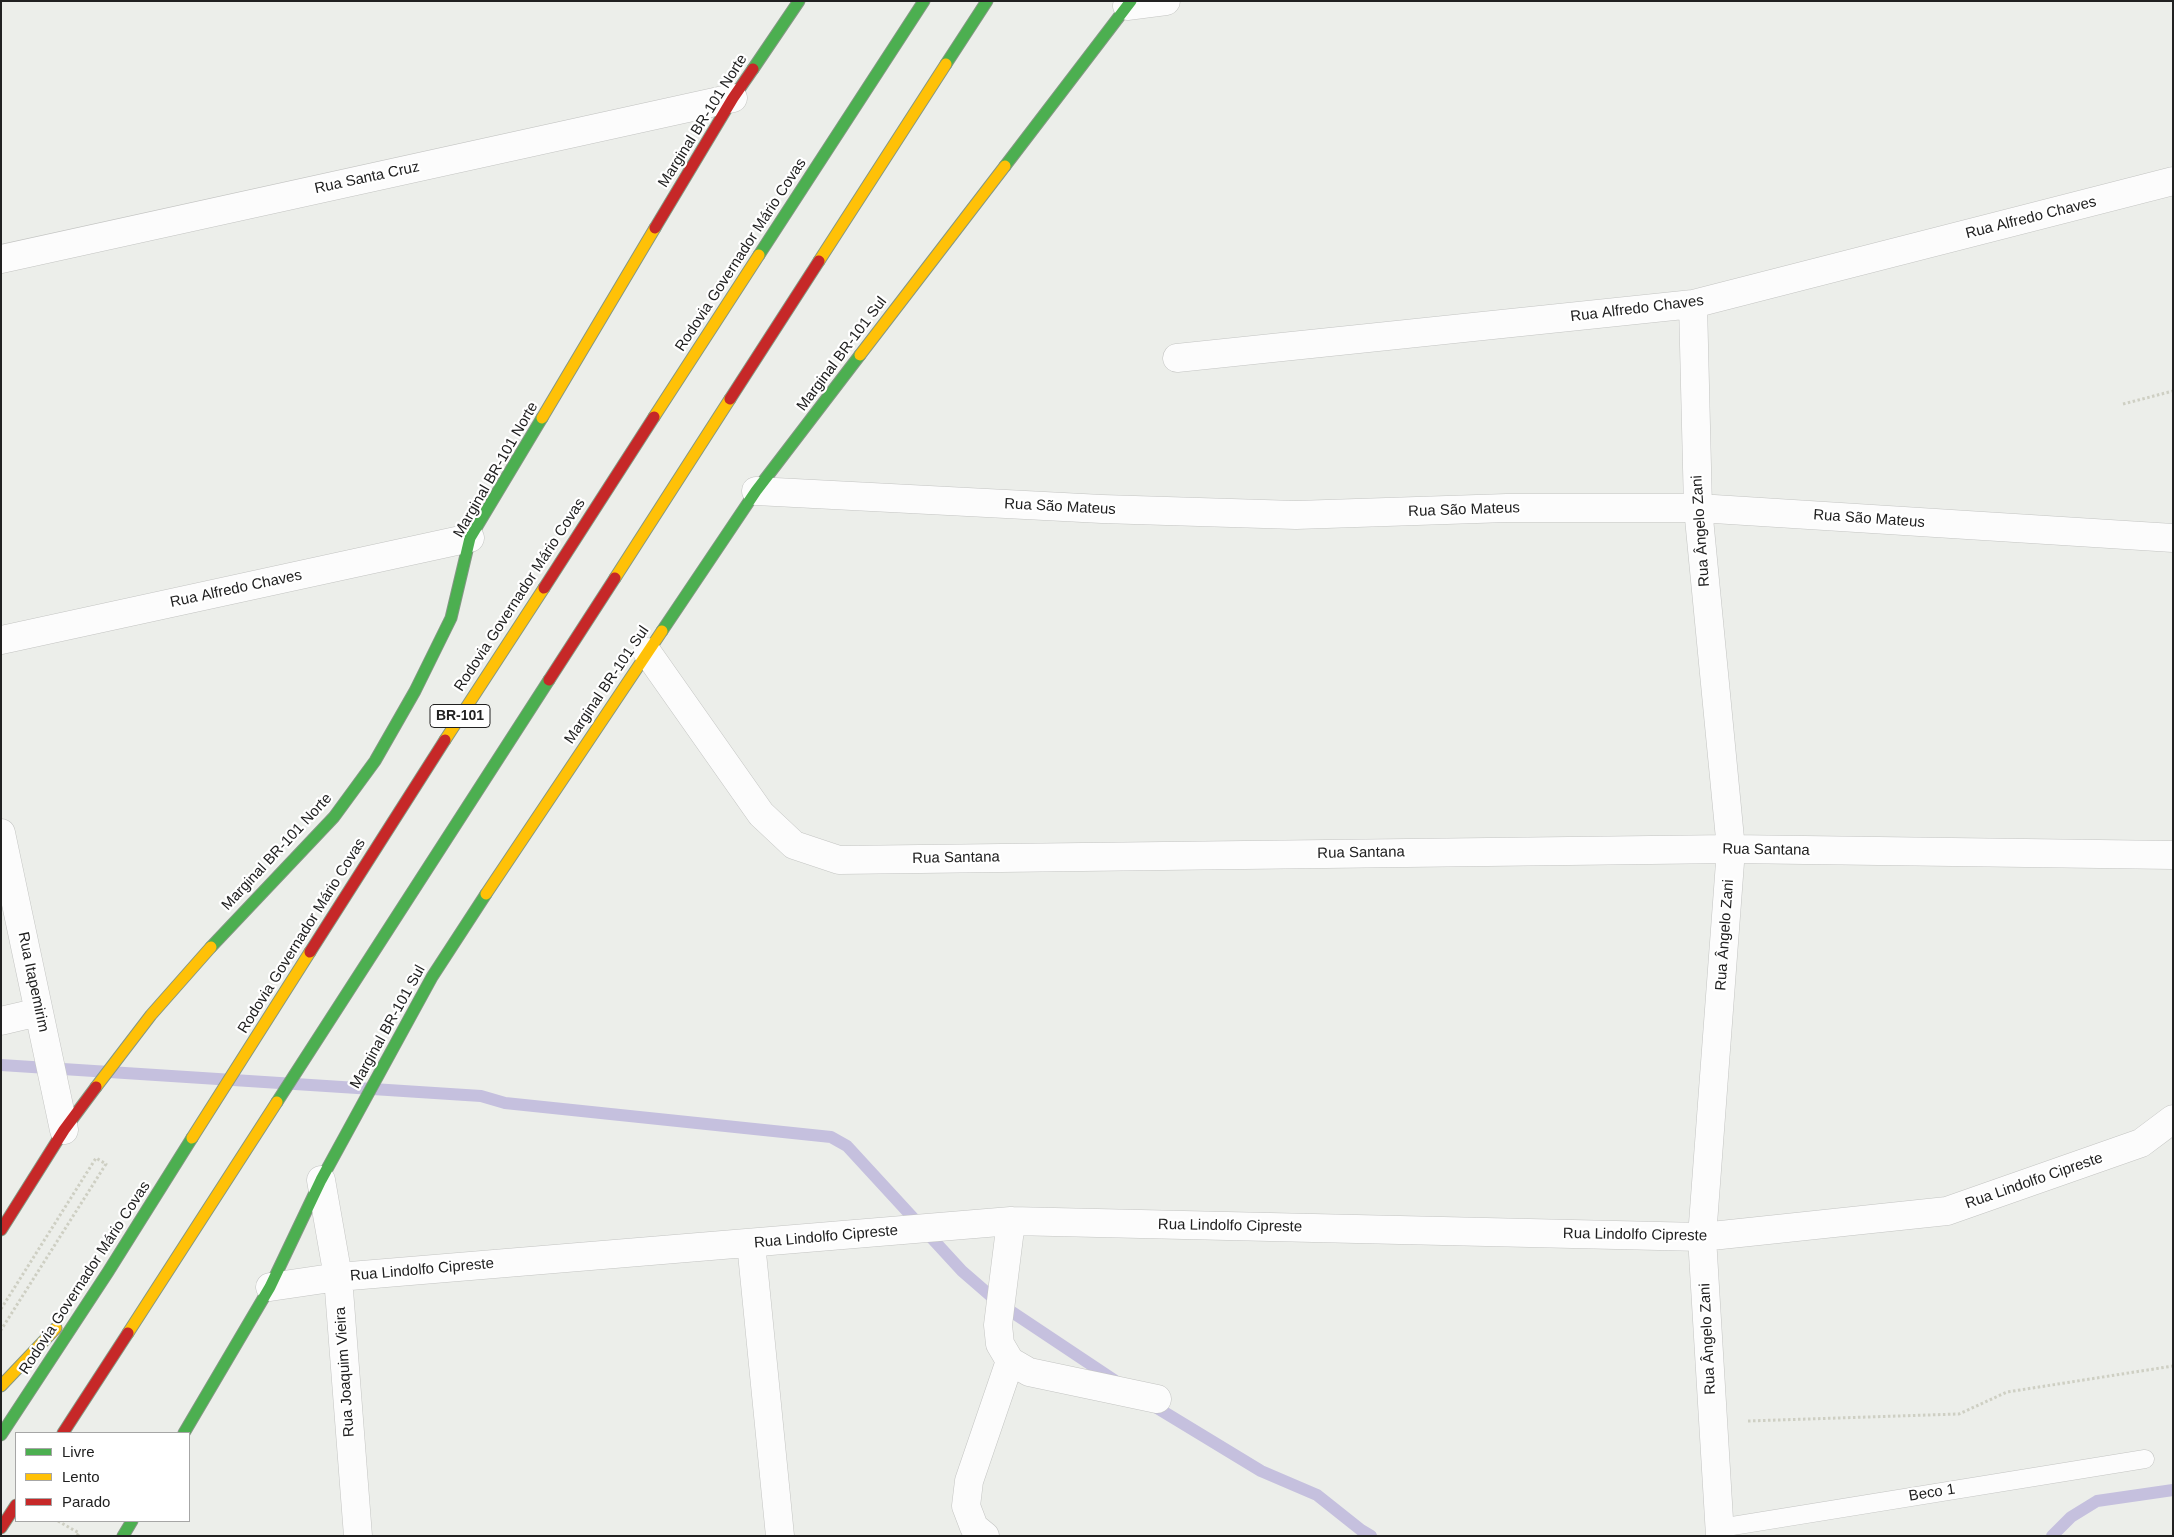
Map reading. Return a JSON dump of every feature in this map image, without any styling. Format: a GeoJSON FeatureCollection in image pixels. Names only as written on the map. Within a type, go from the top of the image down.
{"type":"FeatureCollection","features":[{"type":"Feature","properties":{"kind":"main road","name":"Marginal BR-101 Norte"},"geometry":{"type":"LineString","coordinates":[[1,1230],[64,1130],[151,1015],[231,924],[334,817],[374,761],[415,691],[450,618],[470,538],[733,98],[799,1]]}},
{"type":"Feature","properties":{"kind":"main road","name":"Rodovia Governador Mário Covas"},"geometry":{"type":"LineString","coordinates":[[1,1435],[108,1272],[364,865],[924,1]]}},
{"type":"Feature","properties":{"kind":"main road"},"geometry":{"type":"LineString","coordinates":[[64,1432],[987,1]]}},
{"type":"Feature","properties":{"kind":"main road","name":"Marginal BR-101 Sul"},"geometry":{"type":"LineString","coordinates":[[185,1432],[270,1287],[320,1180],[432,977],[756,490],[1129,4]]}},
{"type":"Feature","properties":{"kind":"main road"},"geometry":{"type":"LineString","coordinates":[[1,1386],[108,1272]]}},
{"type":"Feature","properties":{"kind":"main road"},"geometry":{"type":"LineString","coordinates":[[1,1528],[15,1507]]}},
{"type":"Feature","properties":{"kind":"main road"},"geometry":{"type":"LineString","coordinates":[[123,1536],[131,1522]]}},
{"type":"Feature","properties":{"kind":"street"},"geometry":{"type":"LineString","coordinates":[[1129,4],[1166,1]]}},
{"type":"Feature","properties":{"kind":"street","name":"Rua Santa Cruz"},"geometry":{"type":"LineString","coordinates":[[1,259],[733,98]]}},
{"type":"Feature","properties":{"kind":"street","name":"Rua Alfredo Chaves"},"geometry":{"type":"LineString","coordinates":[[1178,358],[1693,304],[2173,181]]}},
{"type":"Feature","properties":{"kind":"street","name":"Rua Ângelo Zani"},"geometry":{"type":"LineString","coordinates":[[1693,304],[1698,508],[1731,849],[1702,1237],[1720,1532]]}},
{"type":"Feature","properties":{"kind":"street","name":"Rua São Mateus"},"geometry":{"type":"LineString","coordinates":[[756,490],[1102,509],[1296,516],[1507,508],[1698,508],[2173,538]]}},
{"type":"Feature","properties":{"kind":"street","name":"Rua Alfredo Chaves"},"geometry":{"type":"LineString","coordinates":[[1,640],[470,538]]}},
{"type":"Feature","properties":{"kind":"street","name":"Rua Santana"},"geometry":{"type":"LineString","coordinates":[[648,652],[762,814],[794,845],[839,860],[1731,849],[2173,856]]}},
{"type":"Feature","properties":{"kind":"street","name":"Rua Itapemirim"},"geometry":{"type":"LineString","coordinates":[[1,834],[64,1130]]}},
{"type":"Feature","properties":{"kind":"street"},"geometry":{"type":"LineString","coordinates":[[1,1020],[39,1012]]}},
{"type":"Feature","properties":{"kind":"street","name":"Rua Lindolfo Cipreste"},"geometry":{"type":"LineString","coordinates":[[270,1287],[338,1277],[1011,1222],[1702,1237],[1947,1211],[2141,1143],[2173,1119]]}},
{"type":"Feature","properties":{"kind":"street","name":"Rua Joaquim Vieira"},"geometry":{"type":"LineString","coordinates":[[320,1180],[338,1277],[358,1536]]}},
{"type":"Feature","properties":{"kind":"street"},"geometry":{"type":"LineString","coordinates":[[1011,1222],[998,1325],[1000,1344],[1010,1361],[1029,1372],[1157,1399]]}},
{"type":"Feature","properties":{"kind":"street"},"geometry":{"type":"LineString","coordinates":[[751,1243],[780,1536]]}},
{"type":"Feature","properties":{"kind":"street"},"geometry":{"type":"LineString","coordinates":[[985,1536],[974,1527],[966,1506],[968,1481],[1010,1361]]}},
{"type":"Feature","properties":{"kind":"lane","name":"Beco 1"},"geometry":{"type":"LineString","coordinates":[[1720,1532],[2145,1459]]}},
{"type":"Feature","properties":{"kind":"path"},"geometry":{"type":"LineString","coordinates":[[2123,404],[2173,391]]}},
{"type":"Feature","properties":{"kind":"path"},"geometry":{"type":"LineString","coordinates":[[1,1309],[96,1158],[106,1164],[1,1330]]}},
{"type":"Feature","properties":{"kind":"path"},"geometry":{"type":"LineString","coordinates":[[1713,1422],[1959,1414],[2007,1392],[2173,1366]]}},
{"type":"Feature","properties":{"kind":"path"},"geometry":{"type":"LineString","coordinates":[[60,1522],[78,1533],[77,1536]]}},
{"type":"Feature","properties":{"kind":"waterway"},"geometry":{"type":"LineString","coordinates":[[1,1065],[481,1096],[505,1103],[831,1137],[847,1146],[962,1271],[1000,1304],[1117,1382]]}},
{"type":"Feature","properties":{"kind":"waterway"},"geometry":{"type":"LineString","coordinates":[[1149,1403],[1261,1471],[1317,1495],[1371,1536]]}},
{"type":"Feature","properties":{"kind":"waterway"},"geometry":{"type":"LineString","coordinates":[[2052,1536],[2071,1517],[2097,1501],[2173,1490]]}},
{"type":"Feature","properties":{"kind":"traffic: fast"},"geometry":{"type":"LineString","coordinates":[[753,69],[799,1]]}},
{"type":"Feature","properties":{"kind":"traffic: fast"},"geometry":{"type":"LineString","coordinates":[[759,255],[924,1]]}},
{"type":"Feature","properties":{"kind":"traffic: fast"},"geometry":{"type":"LineString","coordinates":[[946,64],[987,1]]}},
{"type":"Feature","properties":{"kind":"traffic: fast"},"geometry":{"type":"LineString","coordinates":[[1005,166],[1131,1]]}},
{"type":"Feature","properties":{"kind":"traffic: fast"},"geometry":{"type":"LineString","coordinates":[[662,631],[756,491],[860,355]]}},
{"type":"Feature","properties":{"kind":"traffic: fast"},"geometry":{"type":"LineString","coordinates":[[211,947],[334,817],[375,761],[415,691],[451,618],[470,538],[542,418]]}},
{"type":"Feature","properties":{"kind":"traffic: fast"},"geometry":{"type":"LineString","coordinates":[[277,1102],[549,680]]}},
{"type":"Feature","properties":{"kind":"traffic: fast"},"geometry":{"type":"LineString","coordinates":[[185,1432],[270,1287],[321,1180],[432,977],[486,894]]}},
{"type":"Feature","properties":{"kind":"traffic: fast"},"geometry":{"type":"LineString","coordinates":[[1,1435],[108,1272],[192,1138]]}},
{"type":"Feature","properties":{"kind":"traffic: fast"},"geometry":{"type":"LineString","coordinates":[[123,1536],[131,1522]]}},
{"type":"Feature","properties":{"kind":"traffic: slow"},"geometry":{"type":"LineString","coordinates":[[819,261],[946,64]]}},
{"type":"Feature","properties":{"kind":"traffic: slow"},"geometry":{"type":"LineString","coordinates":[[860,355],[1005,166]]}},
{"type":"Feature","properties":{"kind":"traffic: slow"},"geometry":{"type":"LineString","coordinates":[[542,418],[655,228]]}},
{"type":"Feature","properties":{"kind":"traffic: slow"},"geometry":{"type":"LineString","coordinates":[[654,417],[759,255]]}},
{"type":"Feature","properties":{"kind":"traffic: slow"},"geometry":{"type":"LineString","coordinates":[[615,578],[730,399]]}},
{"type":"Feature","properties":{"kind":"traffic: slow"},"geometry":{"type":"LineString","coordinates":[[445,740],[544,588]]}},
{"type":"Feature","properties":{"kind":"traffic: slow"},"geometry":{"type":"LineString","coordinates":[[486,894],[662,631]]}},
{"type":"Feature","properties":{"kind":"traffic: slow"},"geometry":{"type":"LineString","coordinates":[[96,1087],[151,1015],[211,947]]}},
{"type":"Feature","properties":{"kind":"traffic: slow"},"geometry":{"type":"LineString","coordinates":[[192,1138],[310,952]]}},
{"type":"Feature","properties":{"kind":"traffic: slow"},"geometry":{"type":"LineString","coordinates":[[128,1333],[277,1102]]}},
{"type":"Feature","properties":{"kind":"traffic: slow"},"geometry":{"type":"LineString","coordinates":[[1,1386],[56,1328]]}},
{"type":"Feature","properties":{"kind":"traffic: jam"},"geometry":{"type":"LineString","coordinates":[[655,228],[733,98],[753,69]]}},
{"type":"Feature","properties":{"kind":"traffic: jam"},"geometry":{"type":"LineString","coordinates":[[730,399],[819,261]]}},
{"type":"Feature","properties":{"kind":"traffic: jam"},"geometry":{"type":"LineString","coordinates":[[544,588],[654,417]]}},
{"type":"Feature","properties":{"kind":"traffic: jam"},"geometry":{"type":"LineString","coordinates":[[549,680],[615,578]]}},
{"type":"Feature","properties":{"kind":"traffic: jam"},"geometry":{"type":"LineString","coordinates":[[310,952],[445,740]]}},
{"type":"Feature","properties":{"kind":"traffic: jam"},"geometry":{"type":"LineString","coordinates":[[1,1230],[64,1130],[96,1087]]}},
{"type":"Feature","properties":{"kind":"traffic: jam"},"geometry":{"type":"LineString","coordinates":[[64,1432],[128,1333]]}},
{"type":"Feature","properties":{"kind":"traffic: jam"},"geometry":{"type":"LineString","coordinates":[[1,1528],[15,1507]]}}]}
